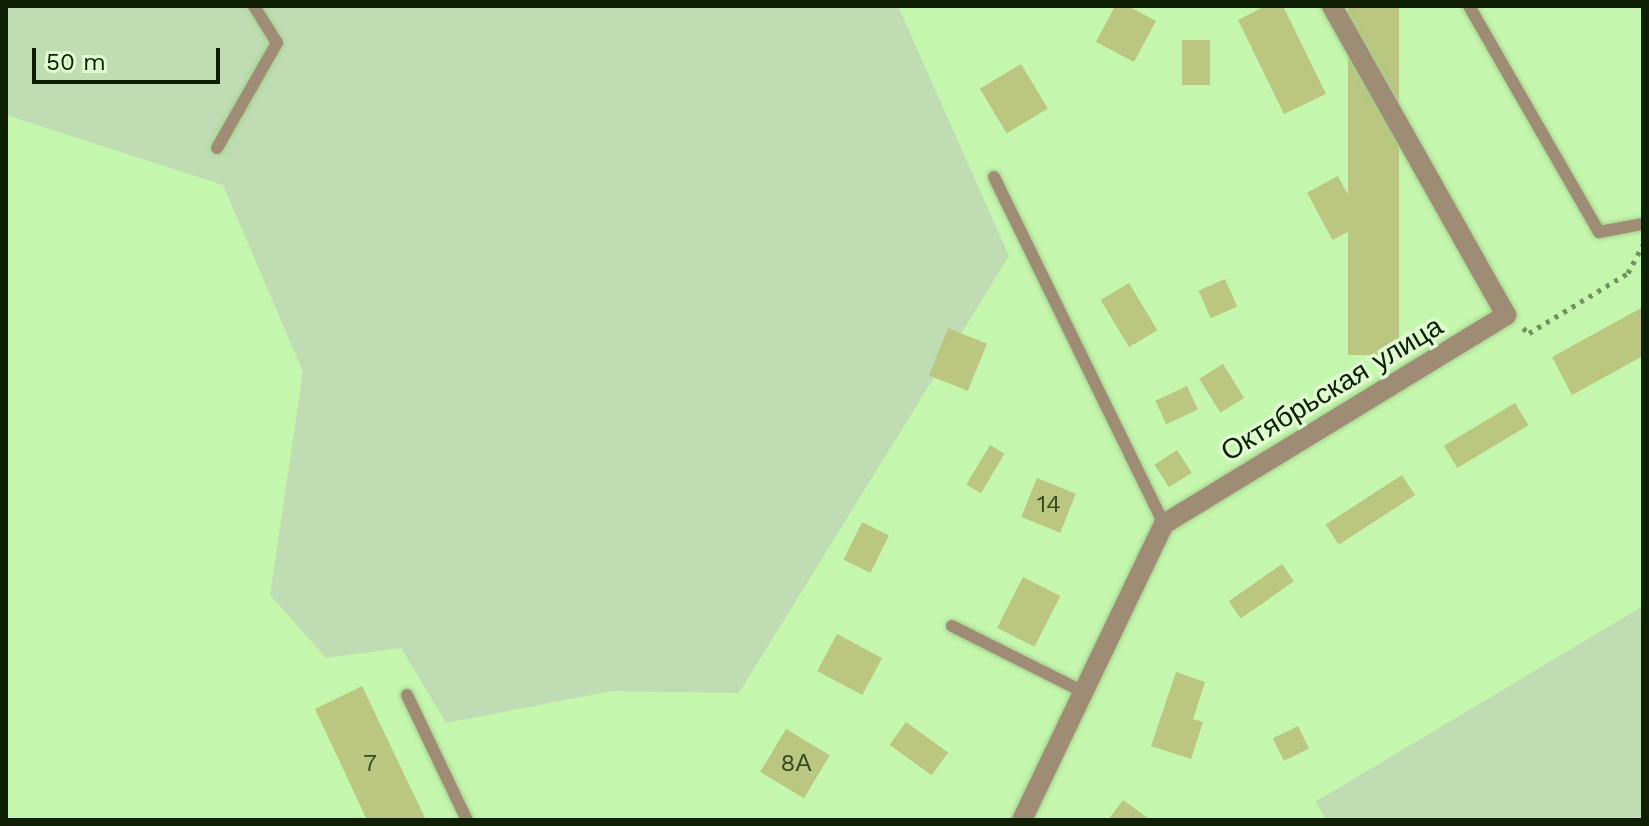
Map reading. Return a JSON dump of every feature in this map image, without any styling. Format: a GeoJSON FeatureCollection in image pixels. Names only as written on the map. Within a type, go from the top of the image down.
{"type":"FeatureCollection","features":[{"type":"Feature","properties":{"kind":"street"},"geometry":{"type":"LineString","coordinates":[[1332,6],[1506,315]]}},
{"type":"Feature","properties":{"kind":"street","name":"Октябрьская улица"},"geometry":{"type":"LineString","coordinates":[[1164,524],[1506,315]]}},
{"type":"Feature","properties":{"kind":"street"},"geometry":{"type":"LineString","coordinates":[[1022,820],[1164,524]]}},
{"type":"Feature","properties":{"kind":"lane"},"geometry":{"type":"LineString","coordinates":[[217,148],[277,43],[254,6]]}},
{"type":"Feature","properties":{"kind":"lane"},"geometry":{"type":"LineString","coordinates":[[1469,6],[1599,232],[1643,224]]}},
{"type":"Feature","properties":{"kind":"lane"},"geometry":{"type":"LineString","coordinates":[[994,177],[1164,524]]}},
{"type":"Feature","properties":{"kind":"lane"},"geometry":{"type":"LineString","coordinates":[[952,626],[1084,692]]}},
{"type":"Feature","properties":{"kind":"lane"},"geometry":{"type":"LineString","coordinates":[[407,695],[467,820]]}},
{"type":"Feature","properties":{"kind":"path"},"geometry":{"type":"LineString","coordinates":[[1506,315],[1529,333],[1628,273],[1643,245]]}},
{"type":"Feature","properties":{"kind":"green space"},"geometry":{"type":"Polygon","coordinates":[[[6,6],[898,6],[1009,256],[739,693],[612,691],[446,723],[401,648],[326,658],[270,595],[303,372],[223,185],[6,115],[6,6]]]}},
{"type":"Feature","properties":{"kind":"green space"},"geometry":{"type":"Polygon","coordinates":[[[1643,606],[1643,820],[1327,820],[1315,802],[1643,606]]]}},
{"type":"Feature","properties":{"kind":"building"},"geometry":{"type":"Polygon","coordinates":[[[1115,6],[1128,6],[1156,21],[1134,62],[1096,42],[1115,6]]]}},
{"type":"Feature","properties":{"kind":"building"},"geometry":{"type":"Polygon","coordinates":[[[1265,6],[1283,6],[1326,94],[1284,114],[1238,20],[1265,6]]]}},
{"type":"Feature","properties":{"kind":"building"},"geometry":{"type":"Polygon","coordinates":[[[1348,6],[1399,6],[1399,355],[1348,355],[1348,6]]]}},
{"type":"Feature","properties":{"kind":"building"},"geometry":{"type":"Polygon","coordinates":[[[1182,40],[1210,40],[1210,85],[1182,85],[1182,40]]]}},
{"type":"Feature","properties":{"kind":"building"},"geometry":{"type":"Polygon","coordinates":[[[1021,64],[1048,109],[1007,133],[980,89],[1021,64]]]}},
{"type":"Feature","properties":{"kind":"building"},"geometry":{"type":"Polygon","coordinates":[[[1338,176],[1363,224],[1332,240],[1307,192],[1338,176]]]}},
{"type":"Feature","properties":{"kind":"building"},"geometry":{"type":"Polygon","coordinates":[[[1386,270],[1400,297],[1375,309],[1361,283],[1386,270]]]}},
{"type":"Feature","properties":{"kind":"building"},"geometry":{"type":"Polygon","coordinates":[[[1225,279],[1237,306],[1211,318],[1199,291],[1225,279]]]}},
{"type":"Feature","properties":{"kind":"building"},"geometry":{"type":"Polygon","coordinates":[[[1129,283],[1157,330],[1129,347],[1101,300],[1129,283]]]}},
{"type":"Feature","properties":{"kind":"building"},"geometry":{"type":"Polygon","coordinates":[[[1643,307],[1643,356],[1572,395],[1552,357],[1643,307]]]}},
{"type":"Feature","properties":{"kind":"building"},"geometry":{"type":"Polygon","coordinates":[[[948,328],[987,344],[968,391],[929,375],[948,328]]]}},
{"type":"Feature","properties":{"kind":"building"},"geometry":{"type":"Polygon","coordinates":[[[1223,364],[1244,398],[1220,413],[1199,379],[1223,364]]]}},
{"type":"Feature","properties":{"kind":"building"},"geometry":{"type":"Polygon","coordinates":[[[1187,386],[1198,410],[1166,424],[1155,401],[1187,386]]]}},
{"type":"Feature","properties":{"kind":"building"},"geometry":{"type":"Polygon","coordinates":[[[1515,403],[1528,425],[1457,468],[1444,446],[1515,403]]]}},
{"type":"Feature","properties":{"kind":"building"},"geometry":{"type":"Polygon","coordinates":[[[990,445],[1005,454],[981,493],[966,484],[990,445]]]}},
{"type":"Feature","properties":{"kind":"building"},"geometry":{"type":"Polygon","coordinates":[[[1177,450],[1192,473],[1169,487],[1154,465],[1177,450]]]}},
{"type":"Feature","properties":{"kind":"building"},"geometry":{"type":"Polygon","coordinates":[[[1402,475],[1415,495],[1339,545],[1326,525],[1402,475]]]}},
{"type":"Feature","properties":{"kind":"building"},"geometry":{"type":"Polygon","coordinates":[[[1037,478],[1076,494],[1060,533],[1021,517],[1037,478]]]}},
{"type":"Feature","properties":{"kind":"building"},"geometry":{"type":"Polygon","coordinates":[[[862,522],[889,535],[871,573],[844,560],[862,522]]]}},
{"type":"Feature","properties":{"kind":"building"},"geometry":{"type":"Polygon","coordinates":[[[1282,564],[1294,581],[1241,618],[1229,601],[1282,564]]]}},
{"type":"Feature","properties":{"kind":"building"},"geometry":{"type":"Polygon","coordinates":[[[1023,577],[1060,596],[1035,647],[997,628],[1023,577]]]}},
{"type":"Feature","properties":{"kind":"building"},"geometry":{"type":"Polygon","coordinates":[[[837,634],[882,658],[862,695],[817,671],[837,634]]]}},
{"type":"Feature","properties":{"kind":"building"},"geometry":{"type":"Polygon","coordinates":[[[1176,672],[1205,682],[1193,719],[1203,722],[1191,759],[1151,746],[1176,672]]]}},
{"type":"Feature","properties":{"kind":"building"},"geometry":{"type":"Polygon","coordinates":[[[362,686],[426,820],[367,820],[315,709],[362,686]]]}},
{"type":"Feature","properties":{"kind":"building"},"geometry":{"type":"Polygon","coordinates":[[[906,722],[948,753],[932,775],[890,745],[906,722]]]}},
{"type":"Feature","properties":{"kind":"building"},"geometry":{"type":"Polygon","coordinates":[[[1298,726],[1309,748],[1284,761],[1273,738],[1298,726]]]}},
{"type":"Feature","properties":{"kind":"building"},"geometry":{"type":"Polygon","coordinates":[[[786,729],[830,755],[804,798],[760,772],[786,729]]]}},
{"type":"Feature","properties":{"kind":"building"},"geometry":{"type":"Polygon","coordinates":[[[1123,800],[1148,818],[1147,820],[1108,820],[1123,800]]]}}]}
